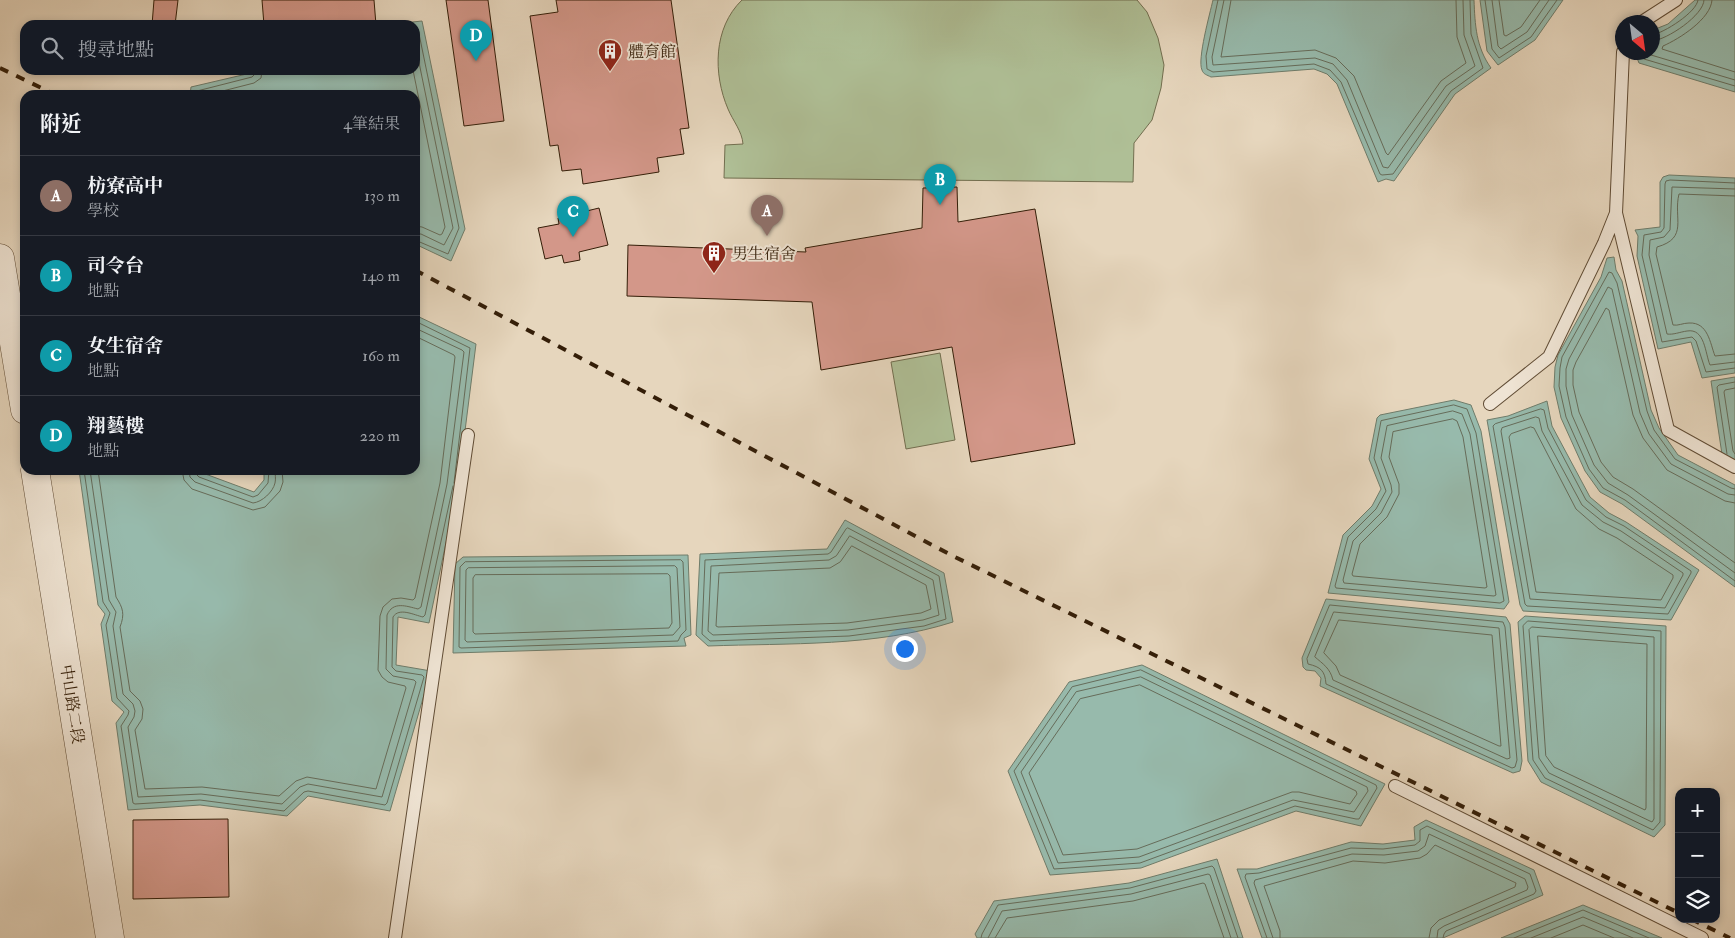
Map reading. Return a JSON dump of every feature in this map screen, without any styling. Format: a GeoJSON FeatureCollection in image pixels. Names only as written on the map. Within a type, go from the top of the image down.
{"type":"FeatureCollection","features":[{"type":"Feature","properties":{"kind":"street"},"geometry":{"type":"LineString","coordinates":[[0,258],[20,380]]}},
{"type":"Feature","properties":{"kind":"street","name":"中山路二段"},"geometry":{"type":"LineString","coordinates":[[36,475],[110,938]]}},
{"type":"Feature","properties":{"kind":"lane"},"geometry":{"type":"LineString","coordinates":[[1653,15],[1676,0]]}},
{"type":"Feature","properties":{"kind":"lane"},"geometry":{"type":"LineString","coordinates":[[1623,60],[1616,213],[1668,430],[1735,467]]}},
{"type":"Feature","properties":{"kind":"lane"},"geometry":{"type":"LineString","coordinates":[[1490,404],[1549,357],[1604,243],[1616,213]]}},
{"type":"Feature","properties":{"kind":"lane"},"geometry":{"type":"LineString","coordinates":[[394,938],[468,435]]}},
{"type":"Feature","properties":{"kind":"lane"},"geometry":{"type":"LineString","coordinates":[[1394,786],[1702,938]]}},
{"type":"Feature","properties":{"kind":"shaded area"},"geometry":{"type":"Polygon","coordinates":[[[742,0],[1137,0],[1147,12],[1158,38],[1164,65],[1161,88],[1152,120],[1134,143],[1133,182],[724,178],[725,145],[743,144],[741,135],[723,95],[718,67],[718,52],[725,24],[732,11],[742,0]]]}},
{"type":"Feature","properties":{"kind":"shaded area"},"geometry":{"type":"Polygon","coordinates":[[[940,353],[955,440],[906,449],[891,362],[940,353]]]}},
{"type":"Feature","properties":{"kind":"water"},"geometry":{"type":"Polygon","coordinates":[[[1213,0],[1474,0],[1479,44],[1491,68],[1455,94],[1394,181],[1386,179],[1378,182],[1337,84],[1327,74],[1314,69],[1211,77],[1203,72],[1201,65],[1202,47],[1213,0]]]}},
{"type":"Feature","properties":{"kind":"water"},"geometry":{"type":"Polygon","coordinates":[[[1480,0],[1563,0],[1535,40],[1498,65],[1487,51],[1480,0]]]}},
{"type":"Feature","properties":{"kind":"water"},"geometry":{"type":"Polygon","coordinates":[[[1695,0],[1735,0],[1735,92],[1639,63],[1638,60],[1660,60],[1660,27],[1668,24],[1695,0]]]}},
{"type":"Feature","properties":{"kind":"water"},"geometry":{"type":"Polygon","coordinates":[[[420,21],[422,21],[465,229],[451,261],[420,246],[420,90],[191,90],[191,87],[242,75],[420,75],[420,21]]]}},
{"type":"Feature","properties":{"kind":"water"},"geometry":{"type":"Polygon","coordinates":[[[1669,175],[1735,178],[1735,373],[1702,378],[1691,342],[1658,349],[1637,256],[1638,236],[1635,230],[1660,227],[1660,182],[1663,177],[1669,175]]]}},
{"type":"Feature","properties":{"kind":"water"},"geometry":{"type":"Polygon","coordinates":[[[1614,257],[1616,270],[1622,281],[1651,410],[1659,428],[1678,455],[1735,485],[1735,587],[1622,504],[1600,492],[1585,471],[1561,418],[1554,387],[1558,355],[1601,277],[1607,258],[1614,257]]]}},
{"type":"Feature","properties":{"kind":"water"},"geometry":{"type":"Polygon","coordinates":[[[420,317],[476,344],[458,486],[429,623],[398,617],[396,665],[431,671],[390,811],[308,796],[287,816],[200,805],[128,810],[116,723],[124,712],[112,701],[101,624],[105,614],[98,605],[80,475],[208,475],[254,492],[264,480],[264,475],[420,475],[420,317]]]}},
{"type":"Feature","properties":{"kind":"water"},"geometry":{"type":"Polygon","coordinates":[[[1735,377],[1735,466],[1723,461],[1711,381],[1735,377]]]}},
{"type":"Feature","properties":{"kind":"water"},"geometry":{"type":"Polygon","coordinates":[[[1454,400],[1471,405],[1481,431],[1509,602],[1504,609],[1328,593],[1343,535],[1372,506],[1381,489],[1369,459],[1377,418],[1380,415],[1454,400]]]}},
{"type":"Feature","properties":{"kind":"water"},"geometry":{"type":"Polygon","coordinates":[[[1547,401],[1552,426],[1590,497],[1609,513],[1699,570],[1671,620],[1523,611],[1520,605],[1487,420],[1508,416],[1547,401]]]}},
{"type":"Feature","properties":{"kind":"water"},"geometry":{"type":"Polygon","coordinates":[[[845,520],[944,573],[953,622],[893,636],[801,644],[708,646],[696,635],[700,554],[827,549],[845,520]]]}},
{"type":"Feature","properties":{"kind":"water"},"geometry":{"type":"Polygon","coordinates":[[[688,555],[691,635],[684,638],[686,646],[453,653],[455,564],[463,557],[688,555]]]}},
{"type":"Feature","properties":{"kind":"water"},"geometry":{"type":"Polygon","coordinates":[[[1326,599],[1506,617],[1510,624],[1522,761],[1520,771],[1513,773],[1320,686],[1321,678],[1315,671],[1306,670],[1303,667],[1302,658],[1326,599]]]}},
{"type":"Feature","properties":{"kind":"water"},"geometry":{"type":"Polygon","coordinates":[[[1525,616],[1666,626],[1665,825],[1654,837],[1541,782],[1528,761],[1518,622],[1525,616]]]}},
{"type":"Feature","properties":{"kind":"water"},"geometry":{"type":"Polygon","coordinates":[[[1142,665],[1385,784],[1361,826],[1296,811],[1141,868],[1050,875],[1008,771],[1069,682],[1142,665]]]}},
{"type":"Feature","properties":{"kind":"water"},"geometry":{"type":"Polygon","coordinates":[[[1426,820],[1534,870],[1543,895],[1443,938],[1262,938],[1237,869],[1257,869],[1351,842],[1383,844],[1415,840],[1414,827],[1426,820]]]}},
{"type":"Feature","properties":{"kind":"water"},"geometry":{"type":"Polygon","coordinates":[[[1217,859],[1243,938],[977,938],[975,934],[994,901],[1129,883],[1217,859]]]}},
{"type":"Feature","properties":{"kind":"water"},"geometry":{"type":"Polygon","coordinates":[[[1583,905],[1662,938],[1501,938],[1583,905]]]}},
{"type":"Feature","properties":{"kind":"building"},"geometry":{"type":"Polygon","coordinates":[[[154,0],[178,0],[176,20],[152,20],[154,0]]]}},
{"type":"Feature","properties":{"kind":"building"},"geometry":{"type":"Polygon","coordinates":[[[262,0],[374,0],[376,20],[264,20],[262,0]]]}},
{"type":"Feature","properties":{"kind":"building"},"geometry":{"type":"Polygon","coordinates":[[[446,0],[488,0],[504,121],[464,126],[446,0]]]}},
{"type":"Feature","properties":{"kind":"building","name":"體育館"},"geometry":{"type":"Polygon","coordinates":[[[556,0],[671,0],[689,128],[680,129],[684,154],[657,158],[659,172],[583,184],[581,169],[562,171],[558,145],[550,146],[530,16],[558,12],[556,0]]]}},
{"type":"Feature","properties":{"kind":"building"},"geometry":{"type":"Polygon","coordinates":[[[957,187],[958,222],[1035,209],[1075,444],[971,462],[952,347],[821,370],[812,302],[627,296],[628,245],[806,252],[805,248],[922,228],[923,188],[957,187]]]}},
{"type":"Feature","properties":{"kind":"building"},"geometry":{"type":"Polygon","coordinates":[[[599,208],[608,245],[579,252],[580,260],[564,263],[562,255],[545,259],[538,228],[559,224],[558,218],[599,208]]]}},
{"type":"Feature","properties":{"kind":"building"},"geometry":{"type":"Polygon","coordinates":[[[228,819],[229,897],[133,899],[133,820],[228,819]]]}},
{"type":"Feature","properties":{"kind":"railway"},"geometry":{"type":"LineString","coordinates":[[0,68],[46,90]]}},
{"type":"Feature","properties":{"kind":"railway"},"geometry":{"type":"LineString","coordinates":[[420,273],[951,555],[1675,911]]}},
{"type":"Feature","properties":{"kind":"railway"},"geometry":{"type":"LineString","coordinates":[[1699,923],[1730,938]]}},
{"type":"Feature","properties":{"kind":"place","name":"翔藝樓"},"geometry":{"type":"Point","coordinates":[476,61]}},
{"type":"Feature","properties":{"kind":"place","name":"體育館"},"geometry":{"type":"Point","coordinates":[610,72]}},
{"type":"Feature","properties":{"kind":"place","name":"司令台"},"geometry":{"type":"Point","coordinates":[940,205]}},
{"type":"Feature","properties":{"kind":"place","name":"枋寮高中"},"geometry":{"type":"Point","coordinates":[767,236]}},
{"type":"Feature","properties":{"kind":"place","name":"女生宿舍"},"geometry":{"type":"Point","coordinates":[573,237]}},
{"type":"Feature","properties":{"kind":"place","name":"男生宿舍"},"geometry":{"type":"Point","coordinates":[714,274]}}]}
